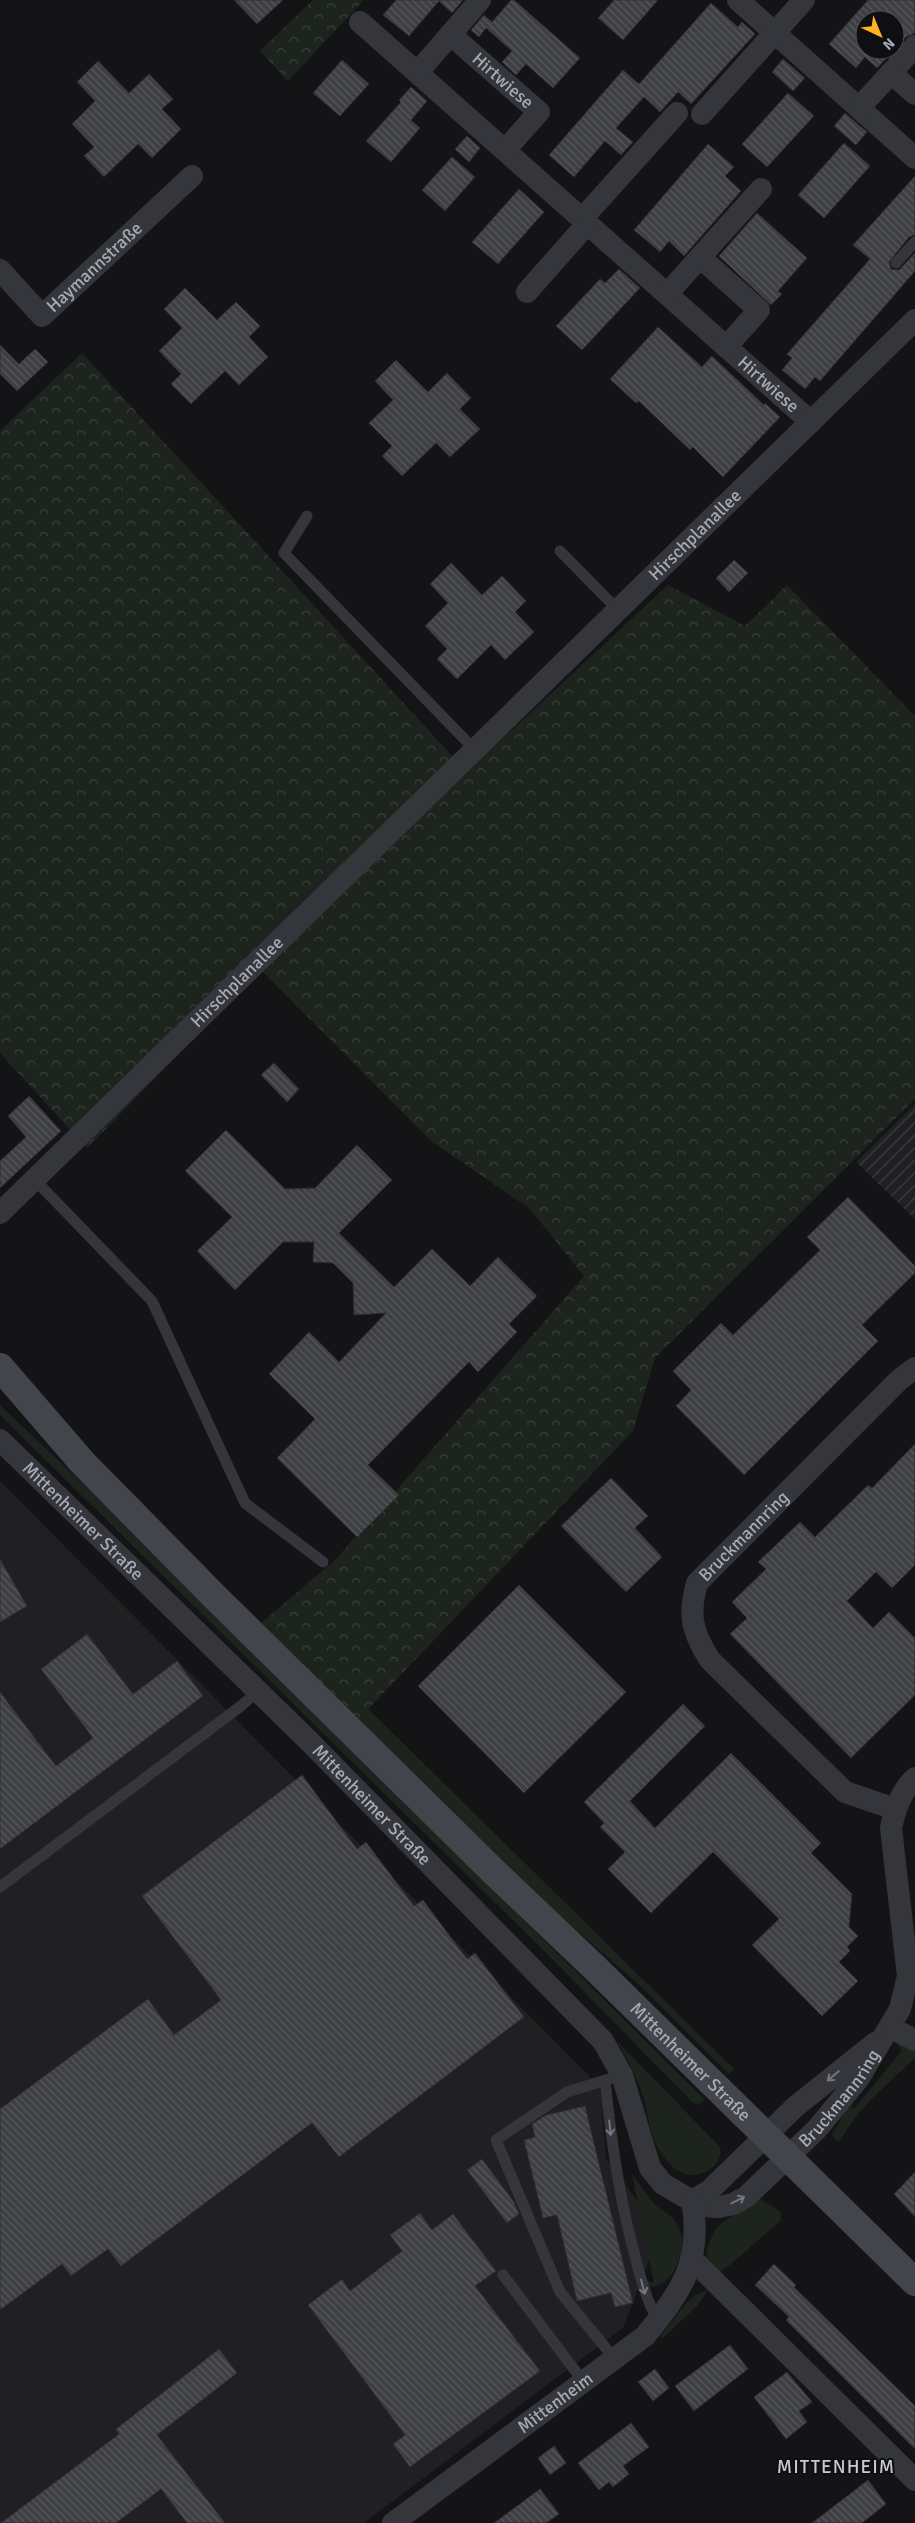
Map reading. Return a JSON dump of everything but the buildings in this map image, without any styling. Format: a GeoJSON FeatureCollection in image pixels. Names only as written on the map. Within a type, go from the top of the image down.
{"type":"FeatureCollection","features":[{"type":"Feature","properties":{"kind":"main road","name":"Mittenheimer Straße"},"geometry":{"type":"LineString","coordinates":[[0,1366],[82,1462],[221,1603],[486,1865],[789,2157]]}},
{"type":"Feature","properties":{"kind":"main road","name":"Mittenheimer Straße"},"geometry":{"type":"LineString","coordinates":[[0,1392],[82,1462]]}},
{"type":"Feature","properties":{"kind":"main road"},"geometry":{"type":"LineString","coordinates":[[789,2157],[915,2282]]}},
{"type":"Feature","properties":{"kind":"street"},"geometry":{"type":"LineString","coordinates":[[418,72],[480,0]]}},
{"type":"Feature","properties":{"kind":"street"},"geometry":{"type":"LineString","coordinates":[[738,0],[915,158]]}},
{"type":"Feature","properties":{"kind":"street"},"geometry":{"type":"LineString","coordinates":[[702,114],[804,0]]}},
{"type":"Feature","properties":{"kind":"street","name":"Hirtwiese"},"geometry":{"type":"LineString","coordinates":[[360,22],[811,422]]}},
{"type":"Feature","properties":{"kind":"street","name":"Hirtwiese"},"geometry":{"type":"LineString","coordinates":[[452,34],[539,112],[505,150]]}},
{"type":"Feature","properties":{"kind":"street"},"geometry":{"type":"LineString","coordinates":[[859,108],[915,46]]}},
{"type":"Feature","properties":{"kind":"street"},"geometry":{"type":"LineString","coordinates":[[891,73],[915,94]]}},
{"type":"Feature","properties":{"kind":"street"},"geometry":{"type":"LineString","coordinates":[[526,292],[677,113]]}},
{"type":"Feature","properties":{"kind":"street","name":"Haymannstraße"},"geometry":{"type":"LineString","coordinates":[[0,270],[42,316],[192,176]]}},
{"type":"Feature","properties":{"kind":"street"},"geometry":{"type":"LineString","coordinates":[[667,294],[761,189]]}},
{"type":"Feature","properties":{"kind":"street","name":"Hirtwiese"},"geometry":{"type":"LineString","coordinates":[[700,257],[759,310],[726,347]]}},
{"type":"Feature","properties":{"kind":"street","name":"Hirschplanallee"},"geometry":{"type":"LineString","coordinates":[[0,1214],[915,320]]}},
{"type":"Feature","properties":{"kind":"street","name":"Bruckmannring"},"geometry":{"type":"LineString","coordinates":[[895,1808],[845,1792],[710,1660],[701,1645],[691,1620],[692,1601],[696,1583],[899,1380],[915,1368]]}},
{"type":"Feature","properties":{"kind":"street","name":"Mittenheimer Straße"},"geometry":{"type":"LineString","coordinates":[[0,1440],[310,1742],[603,2042],[613,2077],[650,2168],[663,2184],[692,2201],[705,2206],[720,2208],[746,2197],[789,2157]]}},
{"type":"Feature","properties":{"kind":"street","name":"Bruckmannring"},"geometry":{"type":"LineString","coordinates":[[789,2157],[836,2107],[859,2078],[900,2009],[908,1976],[891,1828],[895,1808],[909,1784],[915,1778]]}},
{"type":"Feature","properties":{"kind":"street"},"geometry":{"type":"LineString","coordinates":[[888,2031],[915,2040]]}},
{"type":"Feature","properties":{"kind":"street","name":"Bruckmannring"},"geometry":{"type":"LineString","coordinates":[[766,2135],[802,2102],[888,2031]]}},
{"type":"Feature","properties":{"kind":"street","name":"Mittenheimer Straße"},"geometry":{"type":"LineString","coordinates":[[692,2201],[710,2191],[766,2135]]}},
{"type":"Feature","properties":{"kind":"street","name":"Mittenheim"},"geometry":{"type":"LineString","coordinates":[[393,2523],[644,2336],[670,2307],[686,2276],[696,2237],[692,2201]]}},
{"type":"Feature","properties":{"kind":"street"},"geometry":{"type":"LineString","coordinates":[[691,2258],[915,2480]]}},
{"type":"Feature","properties":{"kind":"lane"},"geometry":{"type":"LineString","coordinates":[[896,263],[915,242]]}},
{"type":"Feature","properties":{"kind":"lane"},"geometry":{"type":"LineString","coordinates":[[307,516],[284,553],[475,750]]}},
{"type":"Feature","properties":{"kind":"lane"},"geometry":{"type":"LineString","coordinates":[[560,551],[618,610]]}},
{"type":"Feature","properties":{"kind":"lane"},"geometry":{"type":"LineString","coordinates":[[35,1180],[152,1301],[245,1502],[323,1562]]}},
{"type":"Feature","properties":{"kind":"lane"},"geometry":{"type":"LineString","coordinates":[[0,1887],[241,1706],[258,1691]]}},
{"type":"Feature","properties":{"kind":"lane"},"geometry":{"type":"LineString","coordinates":[[614,2358],[560,2292],[496,2140],[567,2092],[613,2077],[613,2160],[625,2223],[647,2302],[658,2320]]}},
{"type":"Feature","properties":{"kind":"lane"},"geometry":{"type":"LineString","coordinates":[[503,2275],[583,2381]]}},
{"type":"Feature","properties":{"kind":"shaded area"},"geometry":{"type":"Polygon","coordinates":[[[915,1104],[915,1219],[856,1162],[915,1104]]]}},
{"type":"Feature","properties":{"kind":"shaded area"},"geometry":{"type":"Polygon","coordinates":[[[0,1481],[600,2087],[606,2158],[660,2232],[623,2328],[364,2523],[0,2523],[0,1481]]]}},
{"type":"Feature","properties":{"kind":"green space"},"geometry":{"type":"Polygon","coordinates":[[[313,0],[364,0],[288,81],[260,51],[313,0]]]}},
{"type":"Feature","properties":{"kind":"green space"},"geometry":{"type":"Polygon","coordinates":[[[82,353],[467,772],[668,585],[745,626],[787,585],[915,716],[915,1099],[655,1358],[633,1431],[353,1725],[261,1623],[335,1560],[584,1276],[529,1208],[431,1141],[261,970],[87,1148],[0,1053],[0,431],[82,353]]]}},
{"type":"Feature","properties":{"kind":"green space"},"geometry":{"type":"Polygon","coordinates":[[[0,1405],[130,1528],[705,2100],[698,2105],[692,2102],[549,1956],[0,1415],[0,1405]]]}},
{"type":"Feature","properties":{"kind":"green space"},"geometry":{"type":"Polygon","coordinates":[[[337,1678],[734,2069],[729,2074],[636,1982],[528,1888],[329,1696],[337,1678]]]}},
{"type":"Feature","properties":{"kind":"green space"},"geometry":{"type":"Polygon","coordinates":[[[616,2040],[720,2147],[721,2153],[717,2163],[708,2171],[697,2175],[682,2173],[670,2165],[664,2157],[657,2147],[652,2133],[638,2083],[616,2040]]]}},
{"type":"Feature","properties":{"kind":"green space"},"geometry":{"type":"Polygon","coordinates":[[[901,2043],[915,2051],[915,2058],[865,2106],[841,2140],[837,2141],[832,2135],[849,2105],[854,2109],[902,2050],[897,2045],[901,2043]]]}},
{"type":"Feature","properties":{"kind":"green space"},"geometry":{"type":"Polygon","coordinates":[[[632,2174],[655,2205],[674,2219],[683,2238],[678,2263],[669,2277],[663,2283],[656,2286],[648,2287],[641,2279],[654,2283],[632,2174]]]}},
{"type":"Feature","properties":{"kind":"green space"},"geometry":{"type":"Polygon","coordinates":[[[760,2199],[781,2212],[781,2220],[730,2265],[719,2272],[706,2258],[713,2235],[724,2221],[760,2199]]]}},
{"type":"Feature","properties":{"kind":"green space"},"geometry":{"type":"Polygon","coordinates":[[[708,2290],[698,2305],[663,2338],[660,2336],[693,2297],[708,2290]]]}},
{"type":"Feature","properties":{"kind":"district","name":"MITTENHEIM"},"geometry":{"type":"Point","coordinates":[836,2466]}}]}
